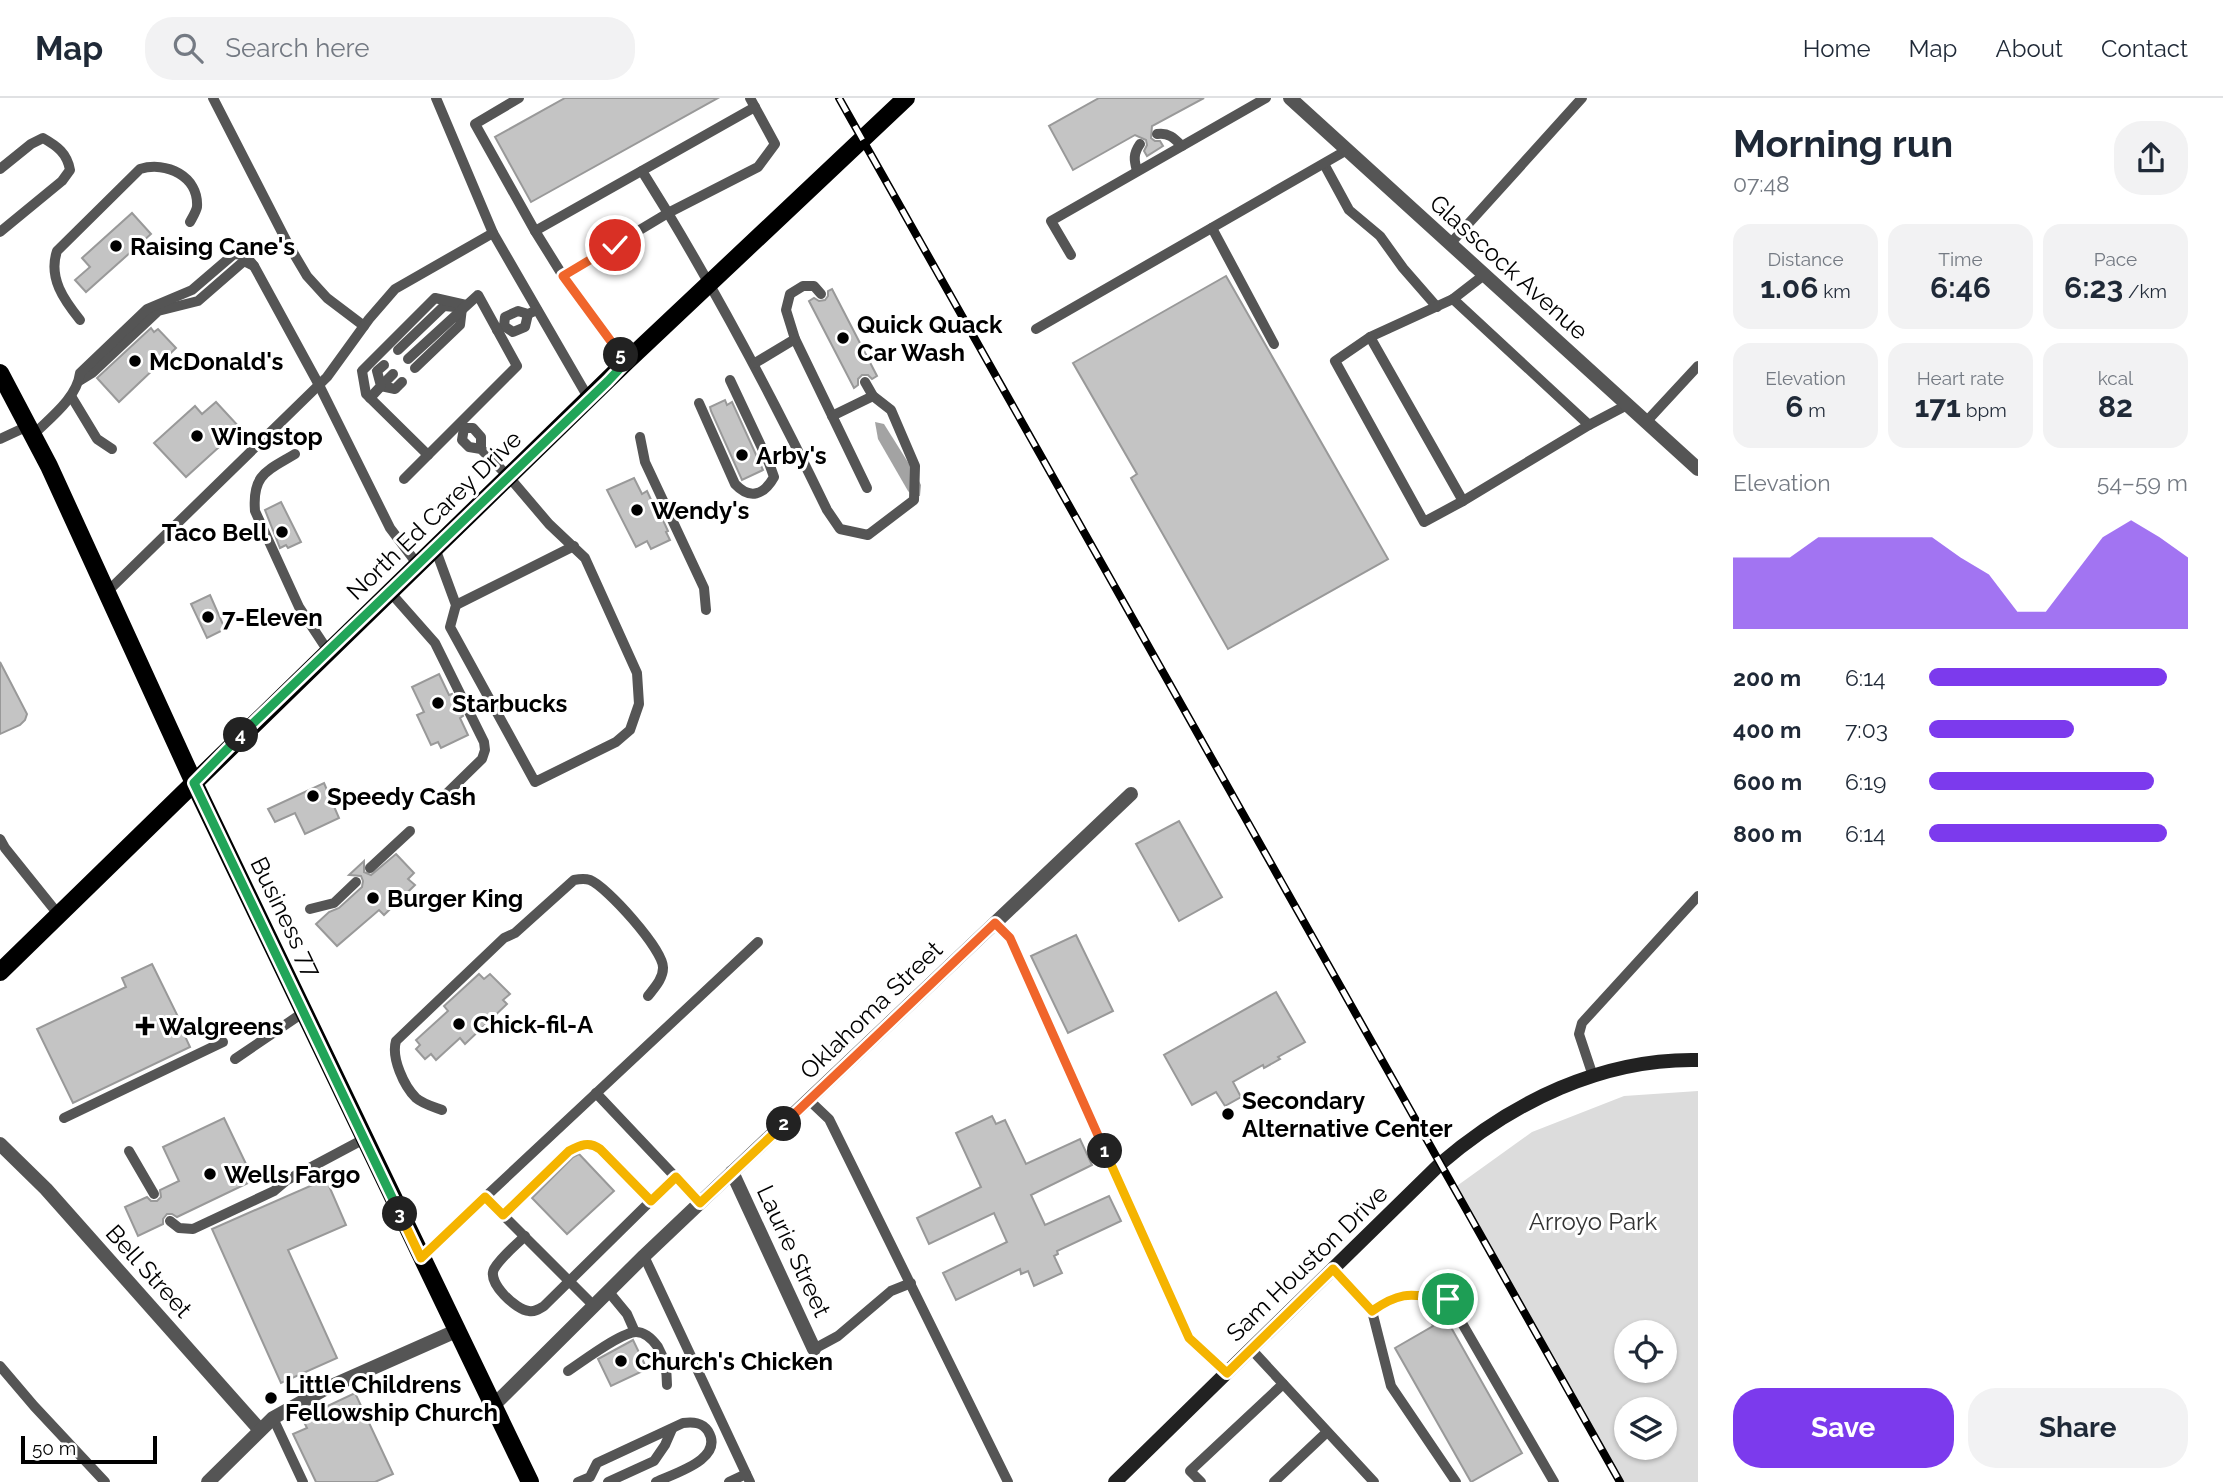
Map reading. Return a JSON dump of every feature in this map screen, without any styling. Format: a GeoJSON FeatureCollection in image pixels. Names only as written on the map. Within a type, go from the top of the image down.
{"type":"FeatureCollection","features":[{"type":"Feature","properties":{"kind":"main road","name":"North Ed Carey Drive"},"geometry":{"type":"LineString","coordinates":[[0,972],[626,362],[906,98]]}},
{"type":"Feature","properties":{"kind":"main road","name":"Business 77"},"geometry":{"type":"LineString","coordinates":[[0,373],[49,466],[194,783],[530,1482]]}},
{"type":"Feature","properties":{"kind":"street","name":"Glasscock Avenue"},"geometry":{"type":"LineString","coordinates":[[1290,98],[1698,469]]}},
{"type":"Feature","properties":{"kind":"street","name":"Oklahoma Street"},"geometry":{"type":"LineString","coordinates":[[493,1406],[644,1256],[1131,794]]}},
{"type":"Feature","properties":{"kind":"street","name":"Sam Houston Drive"},"geometry":{"type":"LineString","coordinates":[[1115,1482],[1440,1164],[1466,1142],[1530,1102],[1593,1076],[1626,1066],[1698,1060]]}},
{"type":"Feature","properties":{"kind":"street","name":"Bell Street"},"geometry":{"type":"LineString","coordinates":[[0,1144],[46,1189],[260,1430]]}},
{"type":"Feature","properties":{"kind":"street","name":"Laurie Street"},"geometry":{"type":"LineString","coordinates":[[732,1172],[814,1349]]}},
{"type":"Feature","properties":{"kind":"street"},"geometry":{"type":"LineString","coordinates":[[208,1482],[274,1418],[325,1389],[456,1331]]}},
{"type":"Feature","properties":{"kind":"lane"},"geometry":{"type":"LineString","coordinates":[[213,98],[307,276],[327,298],[364,326]]}},
{"type":"Feature","properties":{"kind":"lane"},"geometry":{"type":"LineString","coordinates":[[436,98],[493,233],[533,312],[589,400]]}},
{"type":"Feature","properties":{"kind":"lane"},"geometry":{"type":"LineString","coordinates":[[519,98],[475,124],[563,276],[626,362]]}},
{"type":"Feature","properties":{"kind":"lane"},"geometry":{"type":"LineString","coordinates":[[1071,255],[1051,220],[1266,98]]}},
{"type":"Feature","properties":{"kind":"lane"},"geometry":{"type":"LineString","coordinates":[[1450,244],[1581,98]]}},
{"type":"Feature","properties":{"kind":"lane"},"geometry":{"type":"LineString","coordinates":[[535,231],[642,171],[752,103],[775,144],[758,167],[668,213],[563,276]]}},
{"type":"Feature","properties":{"kind":"lane"},"geometry":{"type":"LineString","coordinates":[[1157,134],[1172,136],[1182,146]]}},
{"type":"Feature","properties":{"kind":"lane"},"geometry":{"type":"LineString","coordinates":[[0,169],[31,144],[43,138],[57,146],[68,159],[70,170],[62,181],[0,232]]}},
{"type":"Feature","properties":{"kind":"lane"},"geometry":{"type":"LineString","coordinates":[[1137,172],[1134,159],[1140,144]]}},
{"type":"Feature","properties":{"kind":"lane"},"geometry":{"type":"LineString","coordinates":[[1035,330],[1347,150]]}},
{"type":"Feature","properties":{"kind":"lane"},"geometry":{"type":"LineString","coordinates":[[1324,164],[1349,209],[1380,236],[1437,307]]}},
{"type":"Feature","properties":{"kind":"lane"},"geometry":{"type":"LineString","coordinates":[[80,320],[64,298],[54,275],[53,262],[57,251],[140,169],[153,165],[165,167],[178,171],[190,181],[197,208],[190,222]]}},
{"type":"Feature","properties":{"kind":"lane"},"geometry":{"type":"LineString","coordinates":[[642,171],[755,363],[827,510],[840,529],[868,536],[914,500],[915,466],[891,410],[873,397],[865,382]]}},
{"type":"Feature","properties":{"kind":"lane"},"geometry":{"type":"LineString","coordinates":[[1212,228],[1274,344]]}},
{"type":"Feature","properties":{"kind":"lane"},"geometry":{"type":"LineString","coordinates":[[107,592],[327,377],[395,289],[493,233]]}},
{"type":"Feature","properties":{"kind":"lane"},"geometry":{"type":"LineString","coordinates":[[0,439],[30,431],[71,396],[80,373],[146,309],[192,290],[234,254],[245,255],[254,266],[319,385],[390,528],[418,565]]}},
{"type":"Feature","properties":{"kind":"lane"},"geometry":{"type":"LineString","coordinates":[[1484,275],[1453,299],[1370,337],[1335,361],[1424,522],[1627,405]]}},
{"type":"Feature","properties":{"kind":"lane"},"geometry":{"type":"LineString","coordinates":[[821,294],[814,286],[803,286],[790,294],[786,310],[795,339],[867,488]]}},
{"type":"Feature","properties":{"kind":"lane"},"geometry":{"type":"LineString","coordinates":[[404,479],[462,426],[517,366],[500,328],[478,295],[408,359]]}},
{"type":"Feature","properties":{"kind":"lane"},"geometry":{"type":"LineString","coordinates":[[428,455],[366,394],[362,371],[435,298],[464,307]]}},
{"type":"Feature","properties":{"kind":"lane"},"geometry":{"type":"LineString","coordinates":[[1453,299],[1589,425]]}},
{"type":"Feature","properties":{"kind":"lane"},"geometry":{"type":"LineString","coordinates":[[398,350],[444,306],[464,307]]}},
{"type":"Feature","properties":{"kind":"lane"},"geometry":{"type":"LineString","coordinates":[[415,368],[460,325],[464,307]]}},
{"type":"Feature","properties":{"kind":"lane"},"geometry":{"type":"LineString","coordinates":[[500,328],[513,332],[525,327],[533,312]]}},
{"type":"Feature","properties":{"kind":"lane"},"geometry":{"type":"LineString","coordinates":[[1370,337],[1463,501]]}},
{"type":"Feature","properties":{"kind":"lane"},"geometry":{"type":"LineString","coordinates":[[755,363],[795,339]]}},
{"type":"Feature","properties":{"kind":"lane"},"geometry":{"type":"LineString","coordinates":[[381,386],[377,371],[384,365]]}},
{"type":"Feature","properties":{"kind":"lane"},"geometry":{"type":"LineString","coordinates":[[1646,422],[1698,366]]}},
{"type":"Feature","properties":{"kind":"lane"},"geometry":{"type":"LineString","coordinates":[[370,398],[394,374]]}},
{"type":"Feature","properties":{"kind":"lane"},"geometry":{"type":"LineString","coordinates":[[699,403],[735,484],[741,490],[752,494],[768,487],[774,477],[730,380]]}},
{"type":"Feature","properties":{"kind":"lane"},"geometry":{"type":"LineString","coordinates":[[381,386],[395,389],[402,383]]}},
{"type":"Feature","properties":{"kind":"lane"},"geometry":{"type":"LineString","coordinates":[[71,396],[97,439],[112,449]]}},
{"type":"Feature","properties":{"kind":"lane"},"geometry":{"type":"LineString","coordinates":[[832,416],[873,397]]}},
{"type":"Feature","properties":{"kind":"lane"},"geometry":{"type":"LineString","coordinates":[[435,548],[456,605],[450,626],[535,782],[617,742],[630,730],[639,704],[637,673],[585,558],[549,524],[481,449],[481,437],[473,428],[462,426]]}},
{"type":"Feature","properties":{"kind":"lane"},"geometry":{"type":"LineString","coordinates":[[640,437],[645,462],[704,588],[706,610]]}},
{"type":"Feature","properties":{"kind":"lane"},"geometry":{"type":"LineString","coordinates":[[295,454],[268,470],[258,482],[254,494],[255,511],[299,607],[328,651]]}},
{"type":"Feature","properties":{"kind":"lane"},"geometry":{"type":"LineString","coordinates":[[456,605],[574,546]]}},
{"type":"Feature","properties":{"kind":"lane"},"geometry":{"type":"LineString","coordinates":[[390,592],[435,643],[484,742],[482,759],[440,800]]}},
{"type":"Feature","properties":{"kind":"lane"},"geometry":{"type":"LineString","coordinates":[[370,868],[410,831]]}},
{"type":"Feature","properties":{"kind":"lane"},"geometry":{"type":"LineString","coordinates":[[0,839],[58,914]]}},
{"type":"Feature","properties":{"kind":"lane"},"geometry":{"type":"LineString","coordinates":[[442,1110],[417,1099],[407,1086],[395,1057],[396,1041],[504,938],[515,933],[574,880],[596,883],[655,945],[664,969],[648,996]]}},
{"type":"Feature","properties":{"kind":"lane"},"geometry":{"type":"LineString","coordinates":[[310,909],[334,903],[356,882]]}},
{"type":"Feature","properties":{"kind":"lane"},"geometry":{"type":"LineString","coordinates":[[1593,1076],[1580,1034],[1582,1023],[1698,896]]}},
{"type":"Feature","properties":{"kind":"lane"},"geometry":{"type":"LineString","coordinates":[[995,923],[1010,938],[1189,1338],[1227,1373]]}},
{"type":"Feature","properties":{"kind":"lane"},"geometry":{"type":"LineString","coordinates":[[421,1258],[758,942]]}},
{"type":"Feature","properties":{"kind":"lane"},"geometry":{"type":"LineString","coordinates":[[235,1059],[304,1012]]}},
{"type":"Feature","properties":{"kind":"lane"},"geometry":{"type":"LineString","coordinates":[[64,1118],[223,1042]]}},
{"type":"Feature","properties":{"kind":"lane"},"geometry":{"type":"LineString","coordinates":[[596,1093],[700,1203]]}},
{"type":"Feature","properties":{"kind":"lane"},"geometry":{"type":"LineString","coordinates":[[809,1100],[829,1119],[1008,1482]]}},
{"type":"Feature","properties":{"kind":"lane"},"geometry":{"type":"LineString","coordinates":[[170,1221],[179,1228],[193,1229],[274,1191],[287,1180],[364,1139]]}},
{"type":"Feature","properties":{"kind":"lane"},"geometry":{"type":"LineString","coordinates":[[503,1215],[569,1151],[582,1144],[594,1145],[600,1149],[651,1201]]}},
{"type":"Feature","properties":{"kind":"lane"},"geometry":{"type":"LineString","coordinates":[[129,1151],[153,1194]]}},
{"type":"Feature","properties":{"kind":"lane"},"geometry":{"type":"LineString","coordinates":[[525,1236],[494,1269],[492,1278],[495,1285],[526,1312],[536,1311],[544,1306],[676,1177]]}},
{"type":"Feature","properties":{"kind":"lane"},"geometry":{"type":"LineString","coordinates":[[485,1197],[593,1305]]}},
{"type":"Feature","properties":{"kind":"lane"},"geometry":{"type":"LineString","coordinates":[[644,1256],[748,1478],[729,1482]]}},
{"type":"Feature","properties":{"kind":"lane"},"geometry":{"type":"LineString","coordinates":[[1333,1269],[1372,1311],[1391,1385],[1456,1482]]}},
{"type":"Feature","properties":{"kind":"lane"},"geometry":{"type":"LineString","coordinates":[[814,1349],[838,1336],[891,1291],[911,1283]]}},
{"type":"Feature","properties":{"kind":"lane"},"geometry":{"type":"LineString","coordinates":[[608,1291],[627,1314],[635,1332]]}},
{"type":"Feature","properties":{"kind":"lane"},"geometry":{"type":"LineString","coordinates":[[1372,1311],[1390,1299],[1409,1294],[1448,1299],[1554,1482]]}},
{"type":"Feature","properties":{"kind":"lane"},"geometry":{"type":"LineString","coordinates":[[568,1371],[613,1342],[635,1332],[646,1335],[656,1345],[665,1364],[667,1385]]}},
{"type":"Feature","properties":{"kind":"lane"},"geometry":{"type":"LineString","coordinates":[[1251,1349],[1374,1482]]}},
{"type":"Feature","properties":{"kind":"lane"},"geometry":{"type":"LineString","coordinates":[[0,1366],[105,1482]]}},
{"type":"Feature","properties":{"kind":"lane"},"geometry":{"type":"LineString","coordinates":[[1201,1482],[1190,1471],[1283,1384]]}},
{"type":"Feature","properties":{"kind":"lane"},"geometry":{"type":"LineString","coordinates":[[274,1418],[303,1482]]}},
{"type":"Feature","properties":{"kind":"lane"},"geometry":{"type":"LineString","coordinates":[[591,1480],[597,1463],[683,1423],[696,1422],[706,1427],[712,1439],[705,1459],[656,1482]]}},
{"type":"Feature","properties":{"kind":"lane"},"geometry":{"type":"LineString","coordinates":[[579,1482],[606,1482],[653,1461],[672,1429]]}},
{"type":"Feature","properties":{"kind":"lane"},"geometry":{"type":"LineString","coordinates":[[1274,1482],[1327,1432]]}},
{"type":"Feature","properties":{"kind":"green space","name":"Arroyo Park"},"geometry":{"type":"Polygon","coordinates":[[[1698,1091],[1698,1482],[1619,1482],[1454,1188],[1532,1132],[1624,1096],[1698,1091]]]}},
{"type":"Feature","properties":{"kind":"shaded area"},"geometry":{"type":"Polygon","coordinates":[[[875,422],[884,424],[916,475],[921,485],[920,496],[913,496],[908,491],[878,439],[875,422]]]}},
{"type":"Feature","properties":{"kind":"building"},"geometry":{"type":"Polygon","coordinates":[[[565,98],[718,98],[531,202],[495,137],[565,98]]]}},
{"type":"Feature","properties":{"kind":"building"},"geometry":{"type":"Polygon","coordinates":[[[1099,98],[1204,98],[1152,126],[1151,138],[1160,141],[1163,146],[1147,156],[1144,151],[1146,140],[1135,135],[1073,170],[1049,126],[1099,98]]]}},
{"type":"Feature","properties":{"kind":"building","name":"Raising Cane's"},"geometry":{"type":"Polygon","coordinates":[[[132,213],[151,234],[86,292],[75,280],[90,267],[82,258],[132,213]]]}},
{"type":"Feature","properties":{"kind":"building"},"geometry":{"type":"Polygon","coordinates":[[[1226,276],[1388,559],[1228,649],[1131,478],[1137,474],[1073,363],[1226,276]]]}},
{"type":"Feature","properties":{"kind":"building","name":"Quick Quack Car Wash"},"geometry":{"type":"Polygon","coordinates":[[[832,289],[877,376],[872,379],[868,375],[862,375],[854,388],[809,301],[814,298],[825,300],[828,291],[832,289]]]}},
{"type":"Feature","properties":{"kind":"building","name":"McDonald's"},"geometry":{"type":"Polygon","coordinates":[[[151,328],[154,332],[158,329],[176,348],[119,402],[97,378],[151,328]]]}},
{"type":"Feature","properties":{"kind":"building","name":"Arby's"},"geometry":{"type":"Polygon","coordinates":[[[725,400],[727,405],[732,402],[763,470],[742,480],[710,407],[725,400]]]}},
{"type":"Feature","properties":{"kind":"building","name":"Wingstop"},"geometry":{"type":"Polygon","coordinates":[[[216,402],[240,428],[186,477],[154,443],[195,406],[202,414],[216,402]]]}},
{"type":"Feature","properties":{"kind":"building","name":"Wendy's"},"geometry":{"type":"Polygon","coordinates":[[[634,478],[642,494],[647,491],[653,504],[655,503],[668,531],[666,532],[670,540],[651,549],[647,541],[636,547],[607,490],[634,478]]]}},
{"type":"Feature","properties":{"kind":"building","name":"Taco Bell"},"geometry":{"type":"Polygon","coordinates":[[[281,502],[301,542],[288,548],[286,545],[280,548],[265,510],[281,502]]]}},
{"type":"Feature","properties":{"kind":"building","name":"7-Eleven"},"geometry":{"type":"Polygon","coordinates":[[[210,595],[225,629],[207,638],[191,604],[210,595]]]}},
{"type":"Feature","properties":{"kind":"building"},"geometry":{"type":"Polygon","coordinates":[[[0,662],[27,714],[20,725],[0,734],[0,662]]]}},
{"type":"Feature","properties":{"kind":"building","name":"Starbucks"},"geometry":{"type":"Polygon","coordinates":[[[439,674],[463,716],[460,718],[468,735],[441,748],[438,742],[431,745],[417,715],[424,712],[412,687],[439,674]]]}},
{"type":"Feature","properties":{"kind":"building","name":"Speedy Cash"},"geometry":{"type":"Polygon","coordinates":[[[324,783],[339,818],[305,834],[295,813],[275,822],[268,809],[324,783]]]}},
{"type":"Feature","properties":{"kind":"building"},"geometry":{"type":"Polygon","coordinates":[[[1179,821],[1222,897],[1179,921],[1136,844],[1179,821]]]}},
{"type":"Feature","properties":{"kind":"building","name":"Burger King"},"geometry":{"type":"Polygon","coordinates":[[[396,854],[414,873],[408,879],[415,885],[384,915],[379,910],[337,946],[316,924],[362,887],[361,876],[349,875],[364,861],[364,872],[371,875],[396,854]]]}},
{"type":"Feature","properties":{"kind":"building"},"geometry":{"type":"Polygon","coordinates":[[[1076,935],[1113,1011],[1068,1033],[1031,956],[1076,935]]]}},
{"type":"Feature","properties":{"kind":"building","name":"Walgreens"},"geometry":{"type":"Polygon","coordinates":[[[152,964],[185,1031],[183,1032],[190,1047],[73,1103],[37,1029],[126,987],[122,978],[152,964]]]}},
{"type":"Feature","properties":{"kind":"building","name":"Chick-fil-A"},"geometry":{"type":"Polygon","coordinates":[[[479,974],[484,979],[490,974],[510,994],[503,1000],[507,1004],[465,1044],[460,1038],[436,1060],[431,1054],[425,1059],[416,1049],[420,1045],[416,1040],[448,1011],[444,1006],[479,974]]]}},
{"type":"Feature","properties":{"kind":"building"},"geometry":{"type":"Polygon","coordinates":[[[1276,992],[1305,1042],[1264,1068],[1263,1065],[1233,1082],[1241,1097],[1225,1106],[1216,1092],[1192,1105],[1164,1055],[1276,992]]]}},
{"type":"Feature","properties":{"kind":"building"},"geometry":{"type":"Polygon","coordinates":[[[992,1116],[996,1124],[1005,1120],[1026,1164],[1080,1139],[1092,1165],[1031,1195],[1045,1225],[1109,1196],[1121,1221],[1057,1251],[1058,1254],[1054,1256],[1062,1273],[1034,1286],[1028,1271],[1021,1274],[1020,1269],[956,1300],[943,1273],[1007,1242],[994,1213],[929,1244],[917,1218],[981,1187],[956,1133],[992,1116]]]}},
{"type":"Feature","properties":{"kind":"building","name":"Wells Fargo"},"geometry":{"type":"Polygon","coordinates":[[[224,1118],[246,1164],[240,1166],[248,1183],[177,1217],[167,1214],[163,1224],[138,1236],[125,1207],[147,1197],[151,1201],[157,1201],[161,1197],[160,1190],[179,1181],[163,1147],[224,1118]]]}},
{"type":"Feature","properties":{"kind":"building"},"geometry":{"type":"Polygon","coordinates":[[[579,1154],[614,1191],[567,1234],[532,1198],[579,1154]]]}},
{"type":"Feature","properties":{"kind":"building"},"geometry":{"type":"Polygon","coordinates":[[[326,1179],[346,1225],[288,1250],[337,1358],[281,1383],[212,1229],[326,1179]]]}},
{"type":"Feature","properties":{"kind":"building"},"geometry":{"type":"Polygon","coordinates":[[[1444,1315],[1522,1453],[1471,1482],[1395,1348],[1433,1326],[1431,1322],[1444,1315]]]}},
{"type":"Feature","properties":{"kind":"building","name":"Church's Chicken"},"geometry":{"type":"Polygon","coordinates":[[[633,1340],[647,1369],[611,1386],[598,1359],[633,1340]]]}},
{"type":"Feature","properties":{"kind":"building"},"geometry":{"type":"Polygon","coordinates":[[[355,1393],[393,1474],[375,1482],[316,1482],[293,1434],[307,1428],[302,1418],[355,1393]]]}},
{"type":"Feature","properties":{"kind":"railway"},"geometry":{"type":"LineString","coordinates":[[839,98],[1620,1482]]}},
{"type":"Feature","properties":{"kind":"place","name":"Raising Cane's"},"geometry":{"type":"Point","coordinates":[116,246]}},
{"type":"Feature","properties":{"kind":"place","name":"Quick Quack Car Wash"},"geometry":{"type":"Point","coordinates":[843,338]}},
{"type":"Feature","properties":{"kind":"place","name":"McDonald's"},"geometry":{"type":"Point","coordinates":[135,361]}},
{"type":"Feature","properties":{"kind":"place","name":"Wingstop"},"geometry":{"type":"Point","coordinates":[197,436]}},
{"type":"Feature","properties":{"kind":"place","name":"Arby's"},"geometry":{"type":"Point","coordinates":[742,455]}},
{"type":"Feature","properties":{"kind":"place","name":"Wendy's"},"geometry":{"type":"Point","coordinates":[637,510]}},
{"type":"Feature","properties":{"kind":"place","name":"Taco Bell"},"geometry":{"type":"Point","coordinates":[282,532]}},
{"type":"Feature","properties":{"kind":"place","name":"7-Eleven"},"geometry":{"type":"Point","coordinates":[208,617]}},
{"type":"Feature","properties":{"kind":"place","name":"Starbucks"},"geometry":{"type":"Point","coordinates":[438,703]}},
{"type":"Feature","properties":{"kind":"place","name":"Speedy Cash"},"geometry":{"type":"Point","coordinates":[313,796]}},
{"type":"Feature","properties":{"kind":"place","name":"Burger King"},"geometry":{"type":"Point","coordinates":[373,898]}},
{"type":"Feature","properties":{"kind":"place","name":"Chick-fil-A"},"geometry":{"type":"Point","coordinates":[459,1024]}},
{"type":"Feature","properties":{"kind":"place","name":"Walgreens"},"geometry":{"type":"Point","coordinates":[145,1026]}},
{"type":"Feature","properties":{"kind":"place","name":"Secondary Alternative Center"},"geometry":{"type":"Point","coordinates":[1228,1114]}},
{"type":"Feature","properties":{"kind":"place","name":"Wells Fargo"},"geometry":{"type":"Point","coordinates":[210,1174]}},
{"type":"Feature","properties":{"kind":"place","name":"Church's Chicken"},"geometry":{"type":"Point","coordinates":[621,1361]}},
{"type":"Feature","properties":{"kind":"place","name":"Little Childrens Fellowship Church"},"geometry":{"type":"Point","coordinates":[271,1398]}},
{"type":"Feature","properties":{"kind":"route"},"geometry":{"type":"LineString","coordinates":[[615,245],[563,276],[626,362],[194,783],[421,1258],[485,1197],[503,1215],[569,1151],[582,1144],[594,1145],[600,1149],[651,1201],[676,1177],[700,1203],[995,923],[1010,938],[1189,1338],[1227,1373],[1333,1269],[1372,1311],[1390,1299],[1409,1294],[1448,1299]]}}]}
